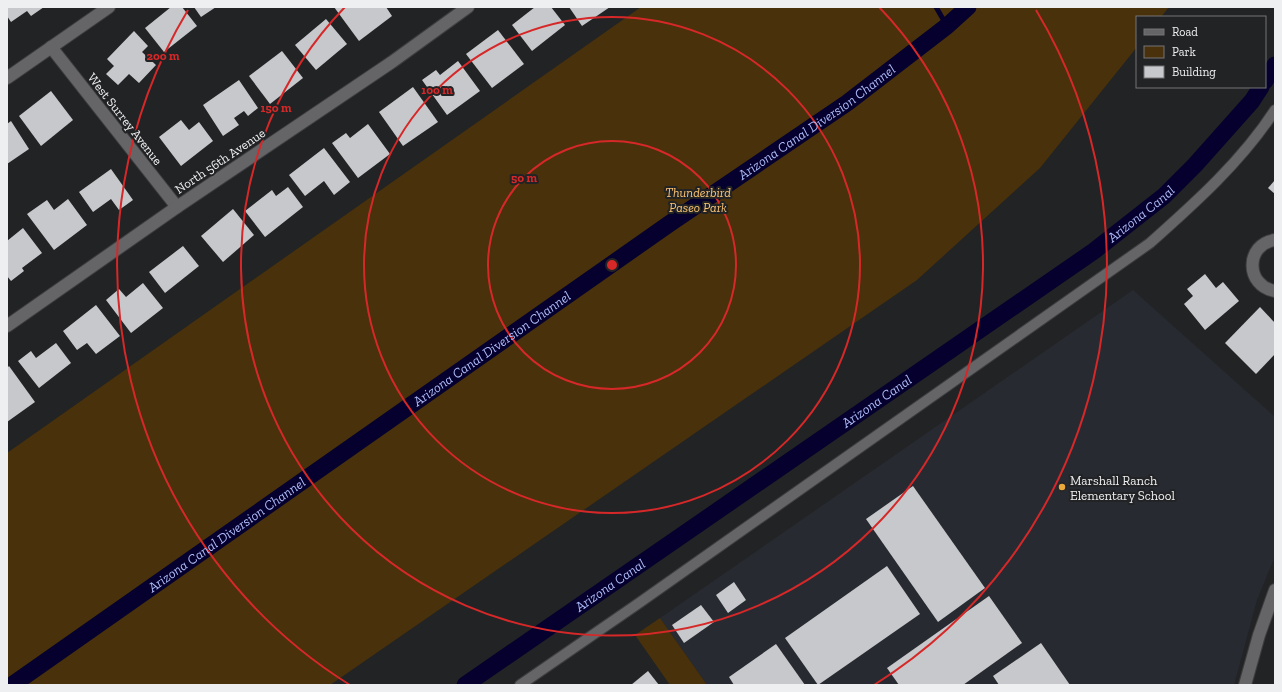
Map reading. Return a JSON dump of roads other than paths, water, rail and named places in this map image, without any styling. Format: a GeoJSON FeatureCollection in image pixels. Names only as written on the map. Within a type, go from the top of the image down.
{"type":"FeatureCollection","features":[{"type":"Feature","properties":{"kind":"street"},"geometry":{"type":"LineString","coordinates":[[7,78],[109,7]]}},
{"type":"Feature","properties":{"kind":"street","name":"North 56th Avenue"},"geometry":{"type":"LineString","coordinates":[[7,326],[176,207],[385,66],[468,7]]}},
{"type":"Feature","properties":{"kind":"street","name":"West Surrey Avenue"},"geometry":{"type":"LineString","coordinates":[[51,47],[176,207]]}},
{"type":"Feature","properties":{"kind":"street"},"geometry":{"type":"LineString","coordinates":[[1275,240],[1263,244],[1257,250],[1253,257],[1252,266],[1254,275],[1258,282],[1265,288],[1275,291]]}},
{"type":"Feature","properties":{"kind":"street"},"geometry":{"type":"LineString","coordinates":[[1245,685],[1259,635],[1275,590]]}},
{"type":"Feature","properties":{"kind":"lane"},"geometry":{"type":"LineString","coordinates":[[520,685],[671,581],[1150,243],[1195,203],[1232,165],[1268,121],[1275,110]]}},
{"type":"Feature","properties":{"kind":"waterway"},"geometry":{"type":"LineString","coordinates":[[936,7],[947,26]]}},
{"type":"Feature","properties":{"kind":"waterway","name":"Arizona Canal Diversion Channel"},"geometry":{"type":"LineString","coordinates":[[12,685],[669,224],[847,103],[947,26],[968,7]]}},
{"type":"Feature","properties":{"kind":"waterway","name":"Arizona Canal"},"geometry":{"type":"LineString","coordinates":[[1266,79],[1275,65]]}},
{"type":"Feature","properties":{"kind":"waterway","name":"Arizona Canal"},"geometry":{"type":"LineString","coordinates":[[465,685],[1094,251],[1164,196],[1195,165],[1252,101],[1260,88]]}},
{"type":"Feature","properties":{"kind":"place","name":"Marshall Ranch Elementary School"},"geometry":{"type":"Point","coordinates":[1062,487]}},
{"type":"Feature","properties":{"kind":"park label","name":"Thunderbird Paseo Park"},"geometry":{"type":"Point","coordinates":[698,200]}}]}
